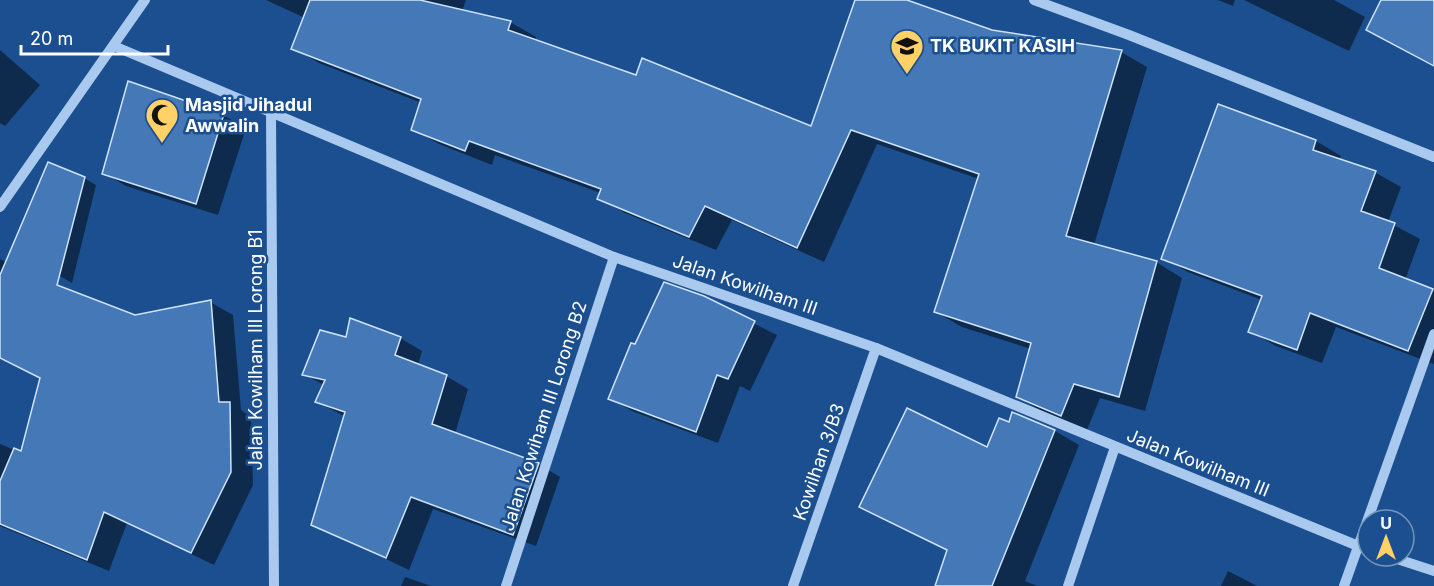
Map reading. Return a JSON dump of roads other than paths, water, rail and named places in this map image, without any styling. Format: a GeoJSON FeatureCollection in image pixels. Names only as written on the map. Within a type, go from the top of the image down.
{"type":"FeatureCollection","features":[{"type":"Feature","properties":{"kind":"street"},"geometry":{"type":"LineString","coordinates":[[0,207],[146,0]]}},
{"type":"Feature","properties":{"kind":"street"},"geometry":{"type":"LineString","coordinates":[[1034,0],[1129,35],[1434,157]]}},
{"type":"Feature","properties":{"kind":"street","name":"Jalan Kowilham III"},"geometry":{"type":"LineString","coordinates":[[114,46],[614,257],[876,348],[1356,545]]}},
{"type":"Feature","properties":{"kind":"street","name":"Jalan Kowilham III Lorong B1"},"geometry":{"type":"LineString","coordinates":[[271,113],[274,586]]}},
{"type":"Feature","properties":{"kind":"street","name":"Jalan Kowiham III Lorong B2"},"geometry":{"type":"LineString","coordinates":[[506,586],[614,257]]}},
{"type":"Feature","properties":{"kind":"street"},"geometry":{"type":"LineString","coordinates":[[1376,508],[1434,334]]}},
{"type":"Feature","properties":{"kind":"street","name":"Kowilhan 3/B3"},"geometry":{"type":"LineString","coordinates":[[793,586],[876,348]]}},
{"type":"Feature","properties":{"kind":"street"},"geometry":{"type":"LineString","coordinates":[[1068,586],[1115,447]]}},
{"type":"Feature","properties":{"kind":"street"},"geometry":{"type":"LineString","coordinates":[[1344,586],[1356,562]]}},
{"type":"Feature","properties":{"kind":"street"},"geometry":{"type":"LineString","coordinates":[[1416,565],[1434,571]]}},
{"type":"Feature","properties":{"kind":"place","name":"TK BUKIT KASIH"},"geometry":{"type":"Point","coordinates":[907,75]}},
{"type":"Feature","properties":{"kind":"place","name":"Masjid Jihadul Awwalin"},"geometry":{"type":"Point","coordinates":[162,144]}}]}
